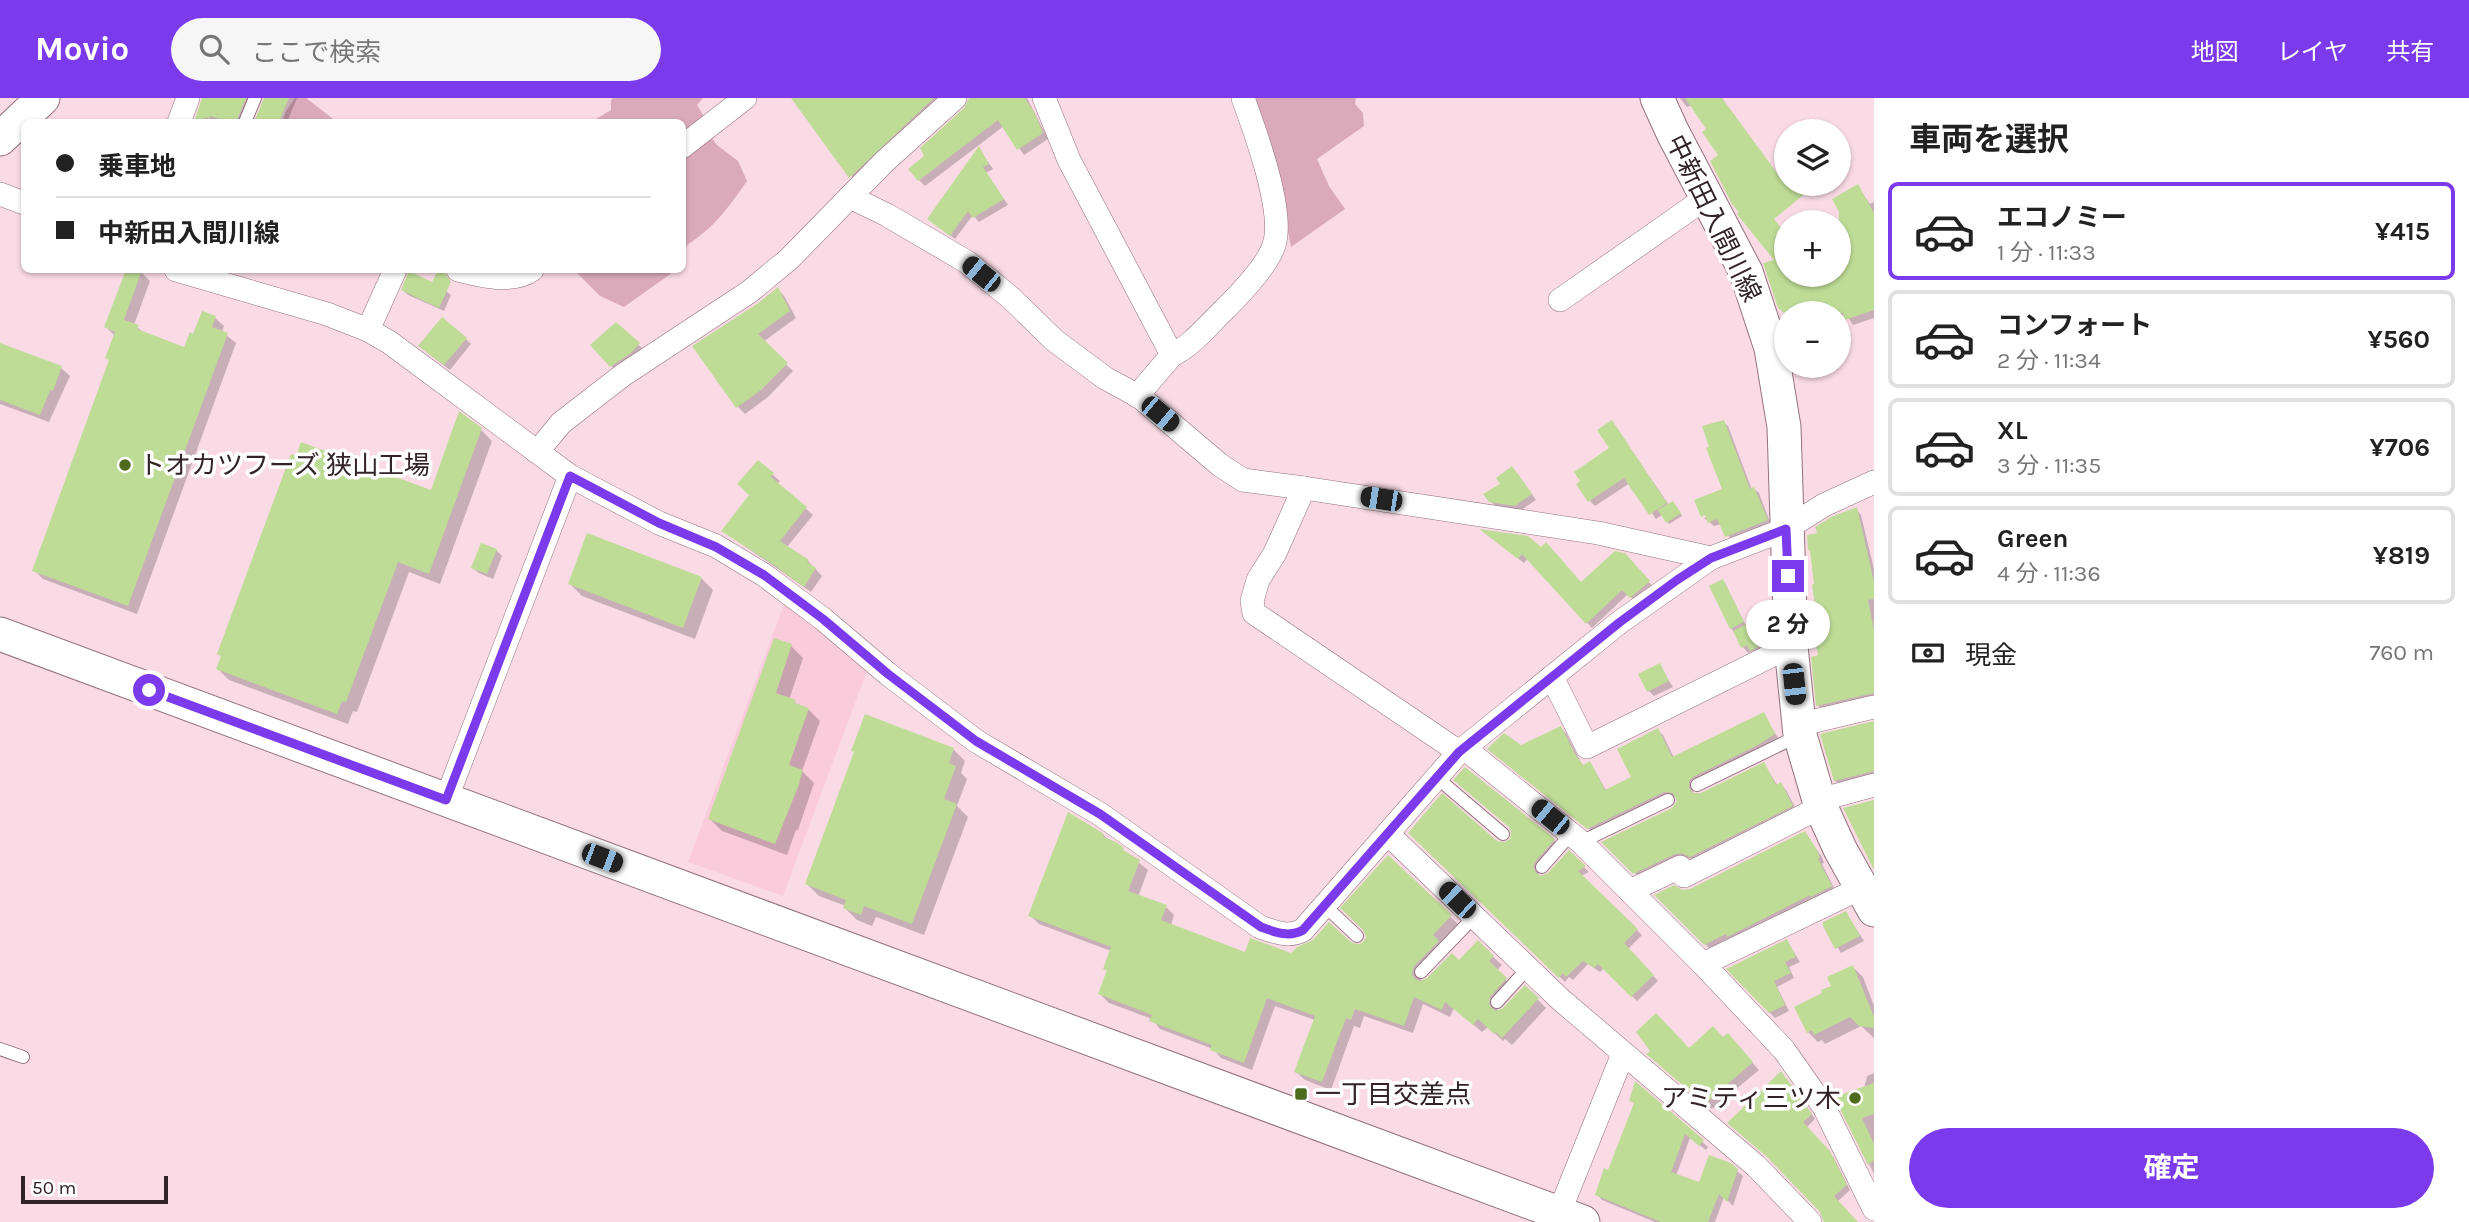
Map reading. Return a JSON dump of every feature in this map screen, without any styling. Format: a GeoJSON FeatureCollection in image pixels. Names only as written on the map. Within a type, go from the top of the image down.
{"type":"FeatureCollection","features":[{"type":"Feature","properties":{"kind":"street"},"geometry":{"type":"LineString","coordinates":[[0,139],[43,98]]}},
{"type":"Feature","properties":{"kind":"street"},"geometry":{"type":"LineString","coordinates":[[180,119],[188,98]]}},
{"type":"Feature","properties":{"kind":"street"},"geometry":{"type":"LineString","coordinates":[[686,144],[745,98]]}},
{"type":"Feature","properties":{"kind":"street"},"geometry":{"type":"LineString","coordinates":[[537,452],[561,423],[623,376],[769,276],[885,161],[955,98]]}},
{"type":"Feature","properties":{"kind":"street"},"geometry":{"type":"LineString","coordinates":[[1044,98],[1069,160],[1172,355]]}},
{"type":"Feature","properties":{"kind":"street"},"geometry":{"type":"LineString","coordinates":[[1137,396],[1172,355],[1184,350],[1237,297],[1264,264],[1275,245],[1276,224],[1268,172],[1243,98]]}},
{"type":"Feature","properties":{"kind":"street","name":"中新田入間川線"},"geometry":{"type":"LineString","coordinates":[[1657,98],[1746,272],[1771,348],[1784,427],[1791,646],[1799,730],[1820,803],[1868,899]]}},
{"type":"Feature","properties":{"kind":"street"},"geometry":{"type":"LineString","coordinates":[[0,194],[21,202]]}},
{"type":"Feature","properties":{"kind":"street"},"geometry":{"type":"LineString","coordinates":[[850,197],[897,220],[967,262],[1011,298],[1054,340],[1105,378],[1137,396],[1220,466],[1243,480],[1598,533],[1711,558]]}},
{"type":"Feature","properties":{"kind":"street"},"geometry":{"type":"LineString","coordinates":[[1560,300],[1707,197]]}},
{"type":"Feature","properties":{"kind":"street"},"geometry":{"type":"LineString","coordinates":[[186,273],[314,310],[368,330],[389,342],[570,476],[659,523],[716,547],[764,575],[976,741],[1100,814],[1261,927],[1280,934],[1297,934],[1303,930],[1461,750],[1620,622],[1711,558],[1786,529],[1824,505],[1874,482]]}},
{"type":"Feature","properties":{"kind":"street"},"geometry":{"type":"LineString","coordinates":[[368,330],[394,273]]}},
{"type":"Feature","properties":{"kind":"street"},"geometry":{"type":"LineString","coordinates":[[473,273],[502,279],[528,273]]}},
{"type":"Feature","properties":{"kind":"street"},"geometry":{"type":"LineString","coordinates":[[446,800],[570,476]]}},
{"type":"Feature","properties":{"kind":"street"},"geometry":{"type":"LineString","coordinates":[[1304,488],[1275,552],[1258,580],[1252,601],[1254,613],[1461,750],[1576,838],[1703,964],[1784,1050],[1824,1107],[1874,1209]]}},
{"type":"Feature","properties":{"kind":"street"},"geometry":{"type":"LineString","coordinates":[[0,634],[1566,1219],[1623,1054]]}},
{"type":"Feature","properties":{"kind":"street"},"geometry":{"type":"LineString","coordinates":[[1552,677],[1587,747],[1791,646]]}},
{"type":"Feature","properties":{"kind":"street"},"geometry":{"type":"LineString","coordinates":[[1799,730],[1874,707]]}},
{"type":"Feature","properties":{"kind":"street"},"geometry":{"type":"LineString","coordinates":[[1630,891],[1680,867],[1684,876],[1820,803],[1874,785]]}},
{"type":"Feature","properties":{"kind":"street"},"geometry":{"type":"LineString","coordinates":[[1388,834],[1528,968],[1623,1054],[1756,1166],[1810,1222]]}},
{"type":"Feature","properties":{"kind":"street"},"geometry":{"type":"LineString","coordinates":[[1703,964],[1868,899]]}},
{"type":"Feature","properties":{"kind":"lane"},"geometry":{"type":"LineString","coordinates":[[246,119],[255,98]]}},
{"type":"Feature","properties":{"kind":"lane"},"geometry":{"type":"LineString","coordinates":[[1696,785],[1799,730]]}},
{"type":"Feature","properties":{"kind":"lane"},"geometry":{"type":"LineString","coordinates":[[1436,777],[1503,834]]}},
{"type":"Feature","properties":{"kind":"lane"},"geometry":{"type":"LineString","coordinates":[[1542,867],[1576,838],[1668,800]]}},
{"type":"Feature","properties":{"kind":"lane"},"geometry":{"type":"LineString","coordinates":[[1325,906],[1357,936]]}},
{"type":"Feature","properties":{"kind":"lane"},"geometry":{"type":"LineString","coordinates":[[1422,972],[1474,917]]}},
{"type":"Feature","properties":{"kind":"lane"},"geometry":{"type":"LineString","coordinates":[[1496,1002],[1528,968]]}},
{"type":"Feature","properties":{"kind":"lane"},"geometry":{"type":"LineString","coordinates":[[0,1049],[23,1057]]}},
{"type":"Feature","properties":{"kind":"shaded area"},"geometry":{"type":"Polygon","coordinates":[[[295,98],[306,98],[333,119],[283,119],[295,98]]]}},
{"type":"Feature","properties":{"kind":"shaded area"},"geometry":{"type":"Polygon","coordinates":[[[703,98],[697,105],[703,115],[702,125],[717,145],[738,161],[747,181],[714,224],[687,245],[686,250],[686,119],[596,119],[611,110],[611,100],[703,98]]]}},
{"type":"Feature","properties":{"kind":"shaded area"},"geometry":{"type":"Polygon","coordinates":[[[1250,98],[1356,98],[1355,104],[1363,113],[1364,126],[1317,159],[1329,186],[1345,209],[1291,247],[1275,169],[1250,98]]]}},
{"type":"Feature","properties":{"kind":"shaded area"},"geometry":{"type":"Polygon","coordinates":[[[577,273],[672,273],[624,307],[600,296],[577,273]]]}},
{"type":"Feature","properties":{"kind":"shaded area"},"geometry":{"type":"Polygon","coordinates":[[[786,599],[869,666],[783,896],[688,862],[786,599]]]}},
{"type":"Feature","properties":{"kind":"building"},"geometry":{"type":"Polygon","coordinates":[[[202,98],[246,98],[237,119],[210,116],[209,119],[195,119],[202,98]]]}},
{"type":"Feature","properties":{"kind":"building"},"geometry":{"type":"Polygon","coordinates":[[[264,98],[289,98],[280,119],[255,119],[264,98]]]}},
{"type":"Feature","properties":{"kind":"building"},"geometry":{"type":"Polygon","coordinates":[[[791,98],[934,98],[849,178],[791,98]]]}},
{"type":"Feature","properties":{"kind":"building"},"geometry":{"type":"Polygon","coordinates":[[[969,98],[1025,98],[1043,133],[1017,150],[998,120],[918,181],[908,169],[924,156],[920,148],[964,108],[969,98]]]}},
{"type":"Feature","properties":{"kind":"building"},"geometry":{"type":"Polygon","coordinates":[[[1685,98],[1722,98],[1774,169],[1774,196],[1802,196],[1785,210],[1774,210],[1774,260],[1737,214],[1739,212],[1732,204],[1710,161],[1718,155],[1702,132],[1706,129],[1685,98]]]}},
{"type":"Feature","properties":{"kind":"building"},"geometry":{"type":"Polygon","coordinates":[[[979,146],[989,164],[983,167],[1004,199],[973,218],[968,211],[950,236],[927,219],[979,146]]]}},
{"type":"Feature","properties":{"kind":"building"},"geometry":{"type":"Polygon","coordinates":[[[1858,184],[1874,213],[1874,310],[1851,318],[1851,301],[1776,301],[1763,263],[1774,260],[1774,287],[1851,287],[1851,210],[1838,210],[1832,199],[1837,196],[1851,196],[1851,188],[1858,184]]]}},
{"type":"Feature","properties":{"kind":"building","name":"トオカツフーズ 狭山工場"},"geometry":{"type":"Polygon","coordinates":[[[125,273],[141,273],[124,320],[139,325],[137,329],[184,347],[190,332],[193,334],[202,311],[216,316],[212,327],[228,333],[128,606],[32,571],[109,360],[105,358],[115,332],[104,327],[125,273]]]}},
{"type":"Feature","properties":{"kind":"building"},"geometry":{"type":"Polygon","coordinates":[[[408,273],[432,282],[436,273],[445,273],[451,282],[439,308],[401,290],[408,273]]]}},
{"type":"Feature","properties":{"kind":"building"},"geometry":{"type":"Polygon","coordinates":[[[778,287],[790,311],[758,334],[788,363],[761,390],[736,408],[692,346],[757,304],[778,287]]]}},
{"type":"Feature","properties":{"kind":"building"},"geometry":{"type":"Polygon","coordinates":[[[442,317],[467,338],[444,365],[418,346],[442,317]]]}},
{"type":"Feature","properties":{"kind":"building"},"geometry":{"type":"Polygon","coordinates":[[[616,322],[640,343],[631,353],[610,367],[590,345],[616,322]]]}},
{"type":"Feature","properties":{"kind":"building"},"geometry":{"type":"Polygon","coordinates":[[[0,343],[62,366],[40,415],[0,400],[0,343]]]}},
{"type":"Feature","properties":{"kind":"building"},"geometry":{"type":"Polygon","coordinates":[[[459,411],[482,428],[429,574],[398,562],[346,702],[342,701],[337,714],[216,669],[221,656],[217,654],[291,454],[296,456],[301,442],[431,490],[459,411]]]}},
{"type":"Feature","properties":{"kind":"building"},"geometry":{"type":"Polygon","coordinates":[[[1612,420],[1667,503],[1649,515],[1624,478],[1588,502],[1576,484],[1580,481],[1574,472],[1609,448],[1597,430],[1612,420]]]}},
{"type":"Feature","properties":{"kind":"building"},"geometry":{"type":"Polygon","coordinates":[[[1724,420],[1750,489],[1754,487],[1768,520],[1725,537],[1717,519],[1708,523],[1705,515],[1701,517],[1694,500],[1722,489],[1706,448],[1709,447],[1702,426],[1724,420]]]}},
{"type":"Feature","properties":{"kind":"building"},"geometry":{"type":"Polygon","coordinates":[[[758,460],[774,473],[771,477],[807,507],[780,541],[809,560],[807,562],[816,568],[804,587],[721,531],[749,495],[737,484],[758,460]]]}},
{"type":"Feature","properties":{"kind":"building"},"geometry":{"type":"Polygon","coordinates":[[[1512,466],[1532,494],[1515,506],[1489,502],[1483,494],[1500,484],[1496,478],[1512,466]]]}},
{"type":"Feature","properties":{"kind":"building"},"geometry":{"type":"Polygon","coordinates":[[[1673,501],[1681,513],[1666,523],[1658,510],[1673,501]]]}},
{"type":"Feature","properties":{"kind":"building"},"geometry":{"type":"Polygon","coordinates":[[[1857,507],[1874,582],[1874,599],[1868,600],[1874,630],[1874,693],[1816,706],[1811,657],[1818,655],[1812,626],[1818,625],[1807,535],[1817,533],[1815,527],[1831,517],[1857,507]]]}},
{"type":"Feature","properties":{"kind":"building"},"geometry":{"type":"Polygon","coordinates":[[[1479,529],[1528,536],[1541,547],[1546,542],[1581,582],[1615,551],[1625,553],[1650,581],[1630,598],[1622,590],[1586,624],[1522,554],[1518,559],[1479,529]]]}},
{"type":"Feature","properties":{"kind":"building"},"geometry":{"type":"Polygon","coordinates":[[[587,533],[702,577],[683,628],[568,584],[587,533]]]}},
{"type":"Feature","properties":{"kind":"building"},"geometry":{"type":"Polygon","coordinates":[[[481,543],[497,549],[487,574],[471,568],[481,543]]]}},
{"type":"Feature","properties":{"kind":"building"},"geometry":{"type":"Polygon","coordinates":[[[1723,579],[1744,622],[1730,629],[1709,586],[1723,579]]]}},
{"type":"Feature","properties":{"kind":"building"},"geometry":{"type":"Polygon","coordinates":[[[1756,619],[1767,642],[1750,651],[1747,645],[1741,648],[1733,631],[1756,619]]]}},
{"type":"Feature","properties":{"kind":"building"},"geometry":{"type":"Polygon","coordinates":[[[774,638],[792,644],[776,693],[809,708],[789,765],[803,770],[800,782],[775,844],[708,819],[774,638]]]}},
{"type":"Feature","properties":{"kind":"building"},"geometry":{"type":"Polygon","coordinates":[[[1660,663],[1669,681],[1647,692],[1638,674],[1660,663]]]}},
{"type":"Feature","properties":{"kind":"building"},"geometry":{"type":"Polygon","coordinates":[[[1764,712],[1775,734],[1693,777],[1689,781],[1689,788],[1693,793],[1701,793],[1764,762],[1776,785],[1781,782],[1793,806],[1690,857],[1682,853],[1675,854],[1633,874],[1601,842],[1672,808],[1677,801],[1673,793],[1664,792],[1587,829],[1487,749],[1504,733],[1521,745],[1561,726],[1575,754],[1583,765],[1590,761],[1605,790],[1631,777],[1617,749],[1658,728],[1672,757],[1764,712]]]}},
{"type":"Feature","properties":{"kind":"building"},"geometry":{"type":"Polygon","coordinates":[[[865,714],[954,748],[949,763],[956,766],[944,799],[957,804],[912,924],[864,906],[861,915],[843,908],[846,900],[805,884],[854,752],[851,751],[865,714]]]}},
{"type":"Feature","properties":{"kind":"building"},"geometry":{"type":"Polygon","coordinates":[[[1874,721],[1874,771],[1834,781],[1820,734],[1874,721]]]}},
{"type":"Feature","properties":{"kind":"building"},"geometry":{"type":"Polygon","coordinates":[[[1465,767],[1555,839],[1535,862],[1533,866],[1536,873],[1541,876],[1548,873],[1569,850],[1586,866],[1578,871],[1638,929],[1624,943],[1654,975],[1631,997],[1598,964],[1594,968],[1583,961],[1566,977],[1563,973],[1559,978],[1408,833],[1442,793],[1497,841],[1505,842],[1510,839],[1509,827],[1453,780],[1465,767]]]}},
{"type":"Feature","properties":{"kind":"building"},"geometry":{"type":"Polygon","coordinates":[[[1874,800],[1874,870],[1843,808],[1874,800]]]}},
{"type":"Feature","properties":{"kind":"building"},"geometry":{"type":"Polygon","coordinates":[[[1068,812],[1140,860],[1128,891],[1167,905],[1161,920],[1245,952],[1250,938],[1291,953],[1297,947],[1313,940],[1329,922],[1352,943],[1363,942],[1366,937],[1363,930],[1340,908],[1388,855],[1452,915],[1433,935],[1439,941],[1414,966],[1412,974],[1415,979],[1420,981],[1427,978],[1452,953],[1459,960],[1478,940],[1494,956],[1489,961],[1507,978],[1490,997],[1491,1008],[1496,1011],[1503,1008],[1525,985],[1539,998],[1502,1038],[1478,1019],[1473,1025],[1445,1002],[1442,1010],[1414,997],[1404,1026],[1355,1009],[1351,1020],[1346,1018],[1322,1082],[1294,1072],[1315,1016],[1267,998],[1244,1063],[1210,1050],[1212,1045],[1149,1021],[1152,1015],[1098,994],[1107,970],[1103,969],[1111,947],[1028,916],[1068,812]]]}},
{"type":"Feature","properties":{"kind":"building"},"geometry":{"type":"Polygon","coordinates":[[[1805,831],[1817,850],[1818,859],[1832,886],[1727,937],[1726,934],[1704,945],[1654,895],[1674,885],[1682,890],[1690,889],[1805,831]]]}},
{"type":"Feature","properties":{"kind":"building"},"geometry":{"type":"Polygon","coordinates":[[[1846,911],[1860,936],[1835,949],[1823,922],[1846,911]]]}},
{"type":"Feature","properties":{"kind":"building"},"geometry":{"type":"Polygon","coordinates":[[[1787,939],[1796,957],[1785,962],[1791,973],[1774,981],[1785,1005],[1769,1013],[1726,969],[1787,939]]]}},
{"type":"Feature","properties":{"kind":"building"},"geometry":{"type":"Polygon","coordinates":[[[1853,965],[1874,1017],[1874,1028],[1859,1026],[1850,1017],[1814,1035],[1812,1030],[1807,1033],[1794,1007],[1831,986],[1827,977],[1853,965]]]}},
{"type":"Feature","properties":{"kind":"building"},"geometry":{"type":"Polygon","coordinates":[[[1656,1013],[1689,1048],[1713,1026],[1723,1037],[1728,1033],[1753,1062],[1705,1104],[1646,1054],[1650,1051],[1636,1032],[1656,1013]]]}},
{"type":"Feature","properties":{"kind":"building"},"geometry":{"type":"Polygon","coordinates":[[[1781,1071],[1812,1114],[1803,1122],[1830,1151],[1847,1185],[1834,1196],[1858,1222],[1824,1222],[1820,1212],[1766,1156],[1727,1123],[1781,1071]]]}},
{"type":"Feature","properties":{"kind":"building"},"geometry":{"type":"Polygon","coordinates":[[[1635,1081],[1704,1140],[1699,1146],[1685,1134],[1671,1172],[1699,1182],[1709,1155],[1731,1163],[1738,1169],[1727,1202],[1719,1194],[1708,1222],[1661,1222],[1595,1195],[1604,1168],[1608,1170],[1634,1103],[1629,1101],[1635,1081]]]}},
{"type":"Feature","properties":{"kind":"building","name":"アミティ三ツ木"},"geometry":{"type":"Polygon","coordinates":[[[1874,1083],[1874,1114],[1862,1118],[1874,1144],[1874,1160],[1868,1165],[1834,1097],[1874,1083]]]}},
{"type":"Feature","properties":{"kind":"place","name":"トオカツフーズ 狭山工場"},"geometry":{"type":"Point","coordinates":[125,465]}},
{"type":"Feature","properties":{"kind":"place","name":"一丁目交差点"},"geometry":{"type":"Point","coordinates":[1301,1094]}},
{"type":"Feature","properties":{"kind":"place","name":"アミティ三ツ木"},"geometry":{"type":"Point","coordinates":[1855,1098]}},
{"type":"Feature","properties":{"kind":"route"},"geometry":{"type":"LineString","coordinates":[[149,690],[446,800],[570,476],[659,523],[716,547],[764,575],[976,741],[1100,814],[1261,927],[1280,934],[1297,934],[1357,870],[1459,752],[1620,622],[1677,580],[1711,558],[1786,529],[1788,576]]}}]}
